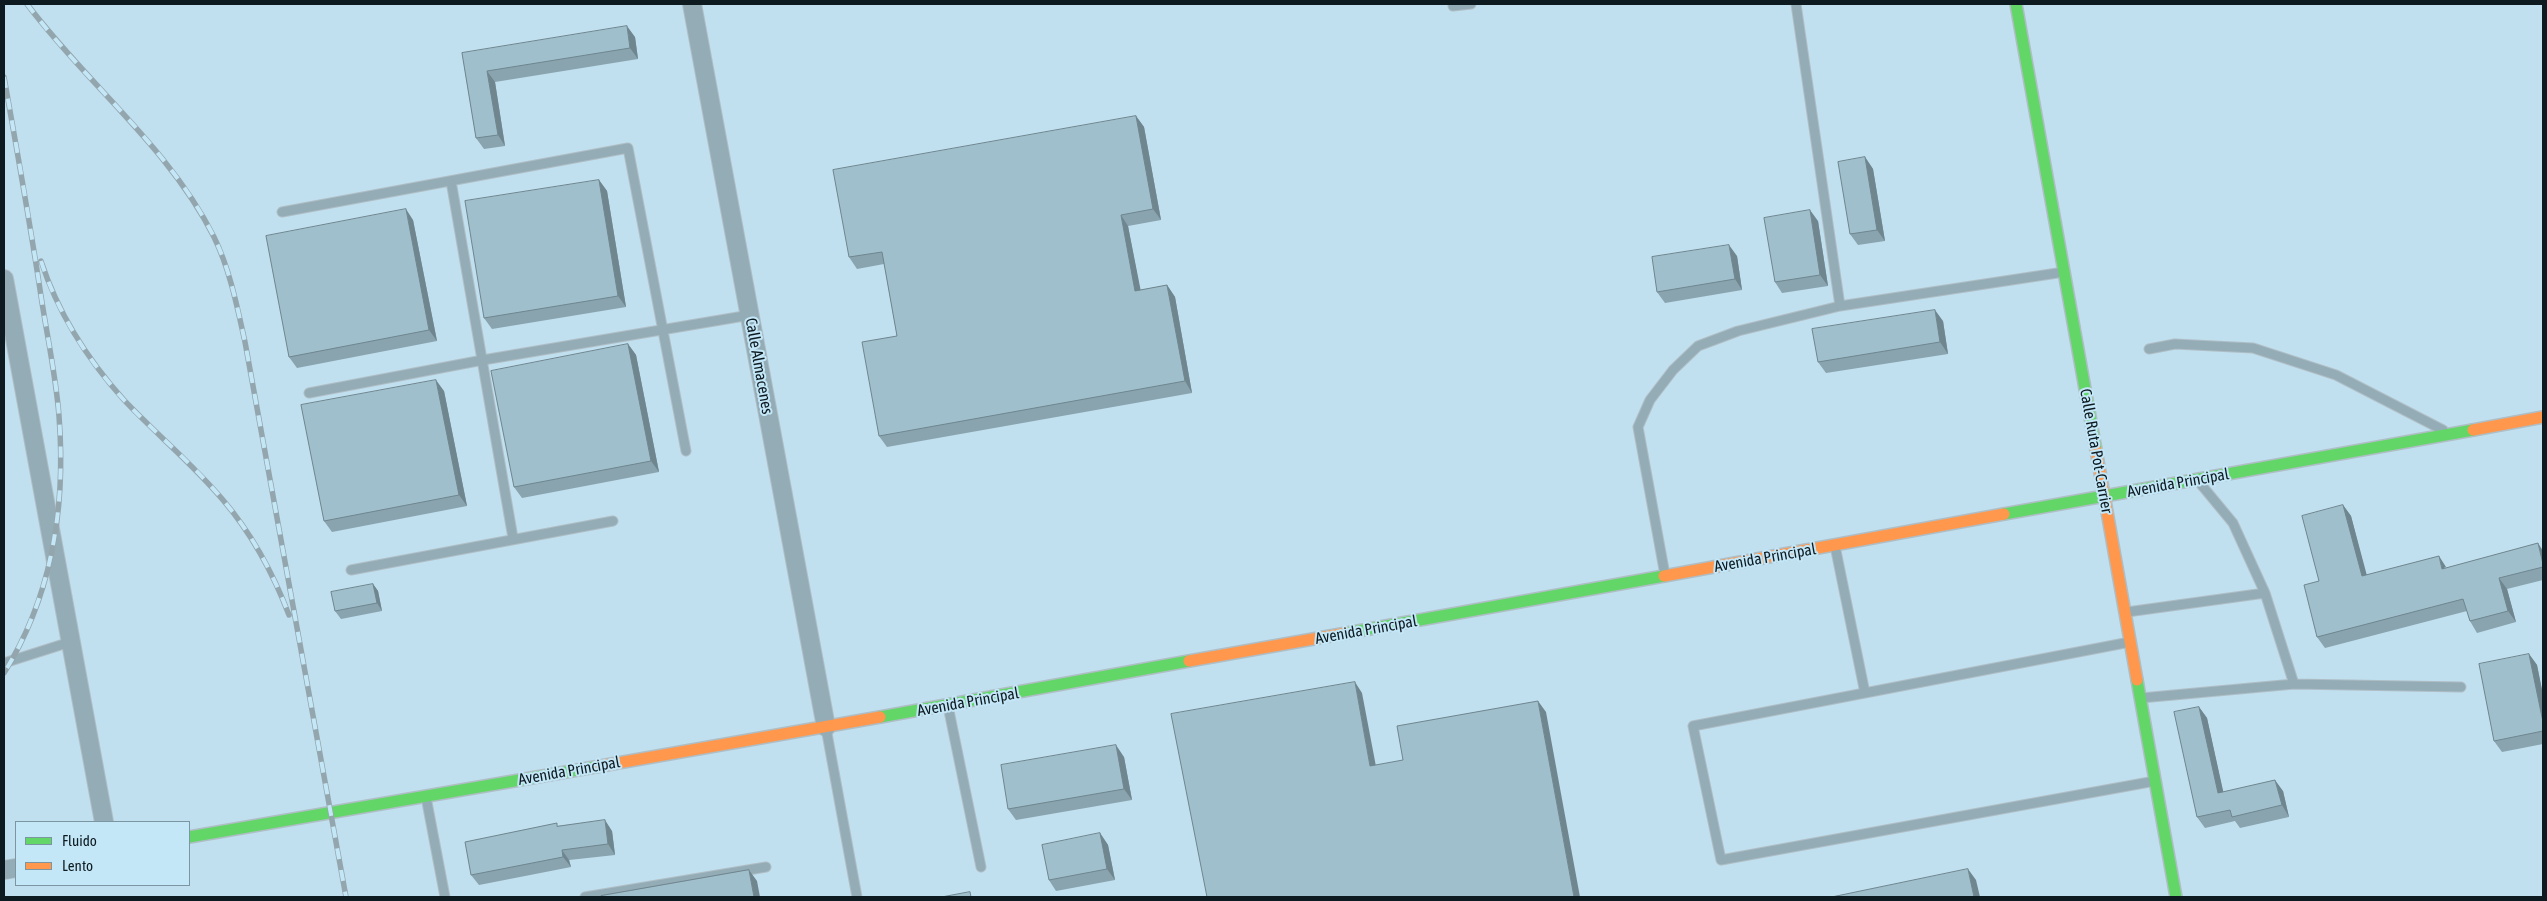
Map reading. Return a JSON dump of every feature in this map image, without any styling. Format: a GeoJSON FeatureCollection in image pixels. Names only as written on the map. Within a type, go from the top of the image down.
{"type":"FeatureCollection","features":[{"type":"Feature","properties":{"kind":"street","name":"Calle Almacenes"},"geometry":{"type":"LineString","coordinates":[[692,4],[826,728]]}},
{"type":"Feature","properties":{"kind":"street","name":"Calle Ruta Pot-Carrier"},"geometry":{"type":"LineString","coordinates":[[2016,4],[2176,897]]}},
{"type":"Feature","properties":{"kind":"street"},"geometry":{"type":"LineString","coordinates":[[4,279],[104,821]]}},
{"type":"Feature","properties":{"kind":"street","name":"Avenida Principal"},"geometry":{"type":"LineString","coordinates":[[190,837],[826,728],[2543,417]]}},
{"type":"Feature","properties":{"kind":"lane"},"geometry":{"type":"LineString","coordinates":[[1453,4],[1453,6],[1471,4]]}},
{"type":"Feature","properties":{"kind":"lane"},"geometry":{"type":"LineString","coordinates":[[1796,4],[1840,306]]}},
{"type":"Feature","properties":{"kind":"lane"},"geometry":{"type":"LineString","coordinates":[[282,212],[628,148],[686,451]]}},
{"type":"Feature","properties":{"kind":"lane"},"geometry":{"type":"LineString","coordinates":[[451,181],[513,538]]}},
{"type":"Feature","properties":{"kind":"lane"},"geometry":{"type":"LineString","coordinates":[[1665,576],[1638,427],[1650,400],[1673,370],[1698,346],[1738,331],[1840,306],[2064,272]]}},
{"type":"Feature","properties":{"kind":"lane"},"geometry":{"type":"LineString","coordinates":[[309,393],[483,360],[750,314]]}},
{"type":"Feature","properties":{"kind":"lane"},"geometry":{"type":"LineString","coordinates":[[2149,348],[2175,344],[2253,348],[2336,375],[2450,434]]}},
{"type":"Feature","properties":{"kind":"lane"},"geometry":{"type":"LineString","coordinates":[[2196,480],[2233,523],[2265,593],[2294,684]]}},
{"type":"Feature","properties":{"kind":"lane"},"geometry":{"type":"LineString","coordinates":[[351,570],[513,538],[613,521]]}},
{"type":"Feature","properties":{"kind":"lane"},"geometry":{"type":"LineString","coordinates":[[1835,545],[1864,693]]}},
{"type":"Feature","properties":{"kind":"lane"},"geometry":{"type":"LineString","coordinates":[[2126,612],[2265,593]]}},
{"type":"Feature","properties":{"kind":"lane"},"geometry":{"type":"LineString","coordinates":[[4,663],[70,642]]}},
{"type":"Feature","properties":{"kind":"lane"},"geometry":{"type":"LineString","coordinates":[[2130,642],[1693,726],[1721,860],[2155,781]]}},
{"type":"Feature","properties":{"kind":"lane"},"geometry":{"type":"LineString","coordinates":[[2140,698],[2294,684],[2460,687]]}},
{"type":"Feature","properties":{"kind":"lane"},"geometry":{"type":"LineString","coordinates":[[948,705],[981,868]]}},
{"type":"Feature","properties":{"kind":"lane"},"geometry":{"type":"LineString","coordinates":[[826,728],[857,897]]}},
{"type":"Feature","properties":{"kind":"lane"},"geometry":{"type":"LineString","coordinates":[[426,795],[445,897]]}},
{"type":"Feature","properties":{"kind":"lane"},"geometry":{"type":"LineString","coordinates":[[585,897],[766,867]]}},
{"type":"Feature","properties":{"kind":"shaded area"},"geometry":{"type":"Polygon","coordinates":[[[4,4],[2543,4],[2543,897],[4,897],[4,4]]]}},
{"type":"Feature","properties":{"kind":"building"},"geometry":{"type":"Polygon","coordinates":[[[627,26],[630,48],[487,71],[498,135],[476,138],[462,53],[627,26]]]}},
{"type":"Feature","properties":{"kind":"building"},"geometry":{"type":"Polygon","coordinates":[[[1136,116],[1153,209],[1121,215],[1135,291],[1167,285],[1185,381],[879,436],[862,342],[897,336],[882,252],[849,257],[833,170],[1136,116]]]}},
{"type":"Feature","properties":{"kind":"building"},"geometry":{"type":"Polygon","coordinates":[[[1865,157],[1877,230],[1850,234],[1838,162],[1865,157]]]}},
{"type":"Feature","properties":{"kind":"building"},"geometry":{"type":"Polygon","coordinates":[[[599,180],[618,296],[484,318],[465,201],[599,180]]]}},
{"type":"Feature","properties":{"kind":"building"},"geometry":{"type":"Polygon","coordinates":[[[406,209],[429,330],[289,357],[266,236],[406,209]]]}},
{"type":"Feature","properties":{"kind":"building"},"geometry":{"type":"Polygon","coordinates":[[[1810,210],[1820,275],[1775,282],[1764,218],[1810,210]]]}},
{"type":"Feature","properties":{"kind":"building"},"geometry":{"type":"Polygon","coordinates":[[[1729,245],[1735,279],[1657,292],[1652,257],[1729,245]]]}},
{"type":"Feature","properties":{"kind":"building"},"geometry":{"type":"Polygon","coordinates":[[[1935,310],[1940,342],[1818,362],[1812,329],[1935,310]]]}},
{"type":"Feature","properties":{"kind":"building"},"geometry":{"type":"Polygon","coordinates":[[[628,344],[651,461],[514,487],[491,371],[628,344]]]}},
{"type":"Feature","properties":{"kind":"building"},"geometry":{"type":"Polygon","coordinates":[[[436,380],[459,495],[324,521],[301,405],[436,380]]]}},
{"type":"Feature","properties":{"kind":"building"},"geometry":{"type":"Polygon","coordinates":[[[2343,505],[2362,576],[2439,556],[2442,569],[2538,543],[2543,567],[2499,578],[2508,611],[2470,621],[2463,599],[2317,637],[2304,585],[2319,581],[2302,516],[2343,505]]]}},
{"type":"Feature","properties":{"kind":"building"},"geometry":{"type":"Polygon","coordinates":[[[373,584],[377,603],[335,611],[331,592],[373,584]]]}},
{"type":"Feature","properties":{"kind":"building"},"geometry":{"type":"Polygon","coordinates":[[[2529,654],[2543,722],[2543,731],[2494,741],[2479,664],[2529,654]]]}},
{"type":"Feature","properties":{"kind":"building"},"geometry":{"type":"Polygon","coordinates":[[[1355,682],[1370,766],[1403,760],[1397,726],[1538,701],[1574,897],[1207,897],[1171,714],[1355,682]]]}},
{"type":"Feature","properties":{"kind":"building"},"geometry":{"type":"Polygon","coordinates":[[[2199,707],[2218,793],[2275,780],[2282,805],[2232,817],[2230,810],[2197,817],[2174,712],[2199,707]]]}},
{"type":"Feature","properties":{"kind":"building"},"geometry":{"type":"Polygon","coordinates":[[[1116,745],[1124,789],[1008,809],[1001,765],[1116,745]]]}},
{"type":"Feature","properties":{"kind":"building"},"geometry":{"type":"Polygon","coordinates":[[[605,820],[608,844],[562,850],[563,857],[471,875],[465,842],[557,823],[557,826],[605,820]]]}},
{"type":"Feature","properties":{"kind":"building"},"geometry":{"type":"Polygon","coordinates":[[[1100,833],[1107,869],[1049,880],[1042,845],[1100,833]]]}},
{"type":"Feature","properties":{"kind":"building"},"geometry":{"type":"Polygon","coordinates":[[[1968,869],[1974,897],[1832,897],[1968,869]]]}},
{"type":"Feature","properties":{"kind":"building"},"geometry":{"type":"Polygon","coordinates":[[[749,870],[754,897],[601,897],[601,896],[749,870]]]}},
{"type":"Feature","properties":{"kind":"building"},"geometry":{"type":"Polygon","coordinates":[[[970,892],[971,897],[942,897],[970,892]]]}},
{"type":"Feature","properties":{"kind":"railway"},"geometry":{"type":"LineString","coordinates":[[27,4],[50,33],[126,116],[174,174],[195,204],[220,250],[232,288],[245,342],[346,897]]}},
{"type":"Feature","properties":{"kind":"railway"},"geometry":{"type":"LineString","coordinates":[[4,77],[54,371],[61,450],[57,517],[44,582],[34,613],[4,673]]}},
{"type":"Feature","properties":{"kind":"railway"},"geometry":{"type":"LineString","coordinates":[[41,261],[56,299],[86,352],[124,400],[199,474],[234,513],[261,554],[289,615]]}},
{"type":"Feature","properties":{"kind":"traffic: fast"},"geometry":{"type":"LineString","coordinates":[[2016,4],[2096,450]]}},
{"type":"Feature","properties":{"kind":"traffic: fast"},"geometry":{"type":"LineString","coordinates":[[2004,514],[2473,430]]}},
{"type":"Feature","properties":{"kind":"traffic: fast"},"geometry":{"type":"LineString","coordinates":[[1347,633],[1664,576]]}},
{"type":"Feature","properties":{"kind":"traffic: fast"},"geometry":{"type":"LineString","coordinates":[[880,717],[1189,661]]}},
{"type":"Feature","properties":{"kind":"traffic: fast"},"geometry":{"type":"LineString","coordinates":[[2137,680],[2176,897]]}},
{"type":"Feature","properties":{"kind":"traffic: fast"},"geometry":{"type":"LineString","coordinates":[[190,837],[595,767]]}},
{"type":"Feature","properties":{"kind":"traffic: slow"},"geometry":{"type":"LineString","coordinates":[[2473,430],[2543,417]]}},
{"type":"Feature","properties":{"kind":"traffic: slow"},"geometry":{"type":"LineString","coordinates":[[2096,450],[2137,680]]}},
{"type":"Feature","properties":{"kind":"traffic: slow"},"geometry":{"type":"LineString","coordinates":[[1664,576],[2004,514]]}},
{"type":"Feature","properties":{"kind":"traffic: slow"},"geometry":{"type":"LineString","coordinates":[[1189,661],[1347,633]]}},
{"type":"Feature","properties":{"kind":"traffic: slow"},"geometry":{"type":"LineString","coordinates":[[595,767],[880,717]]}}]}
